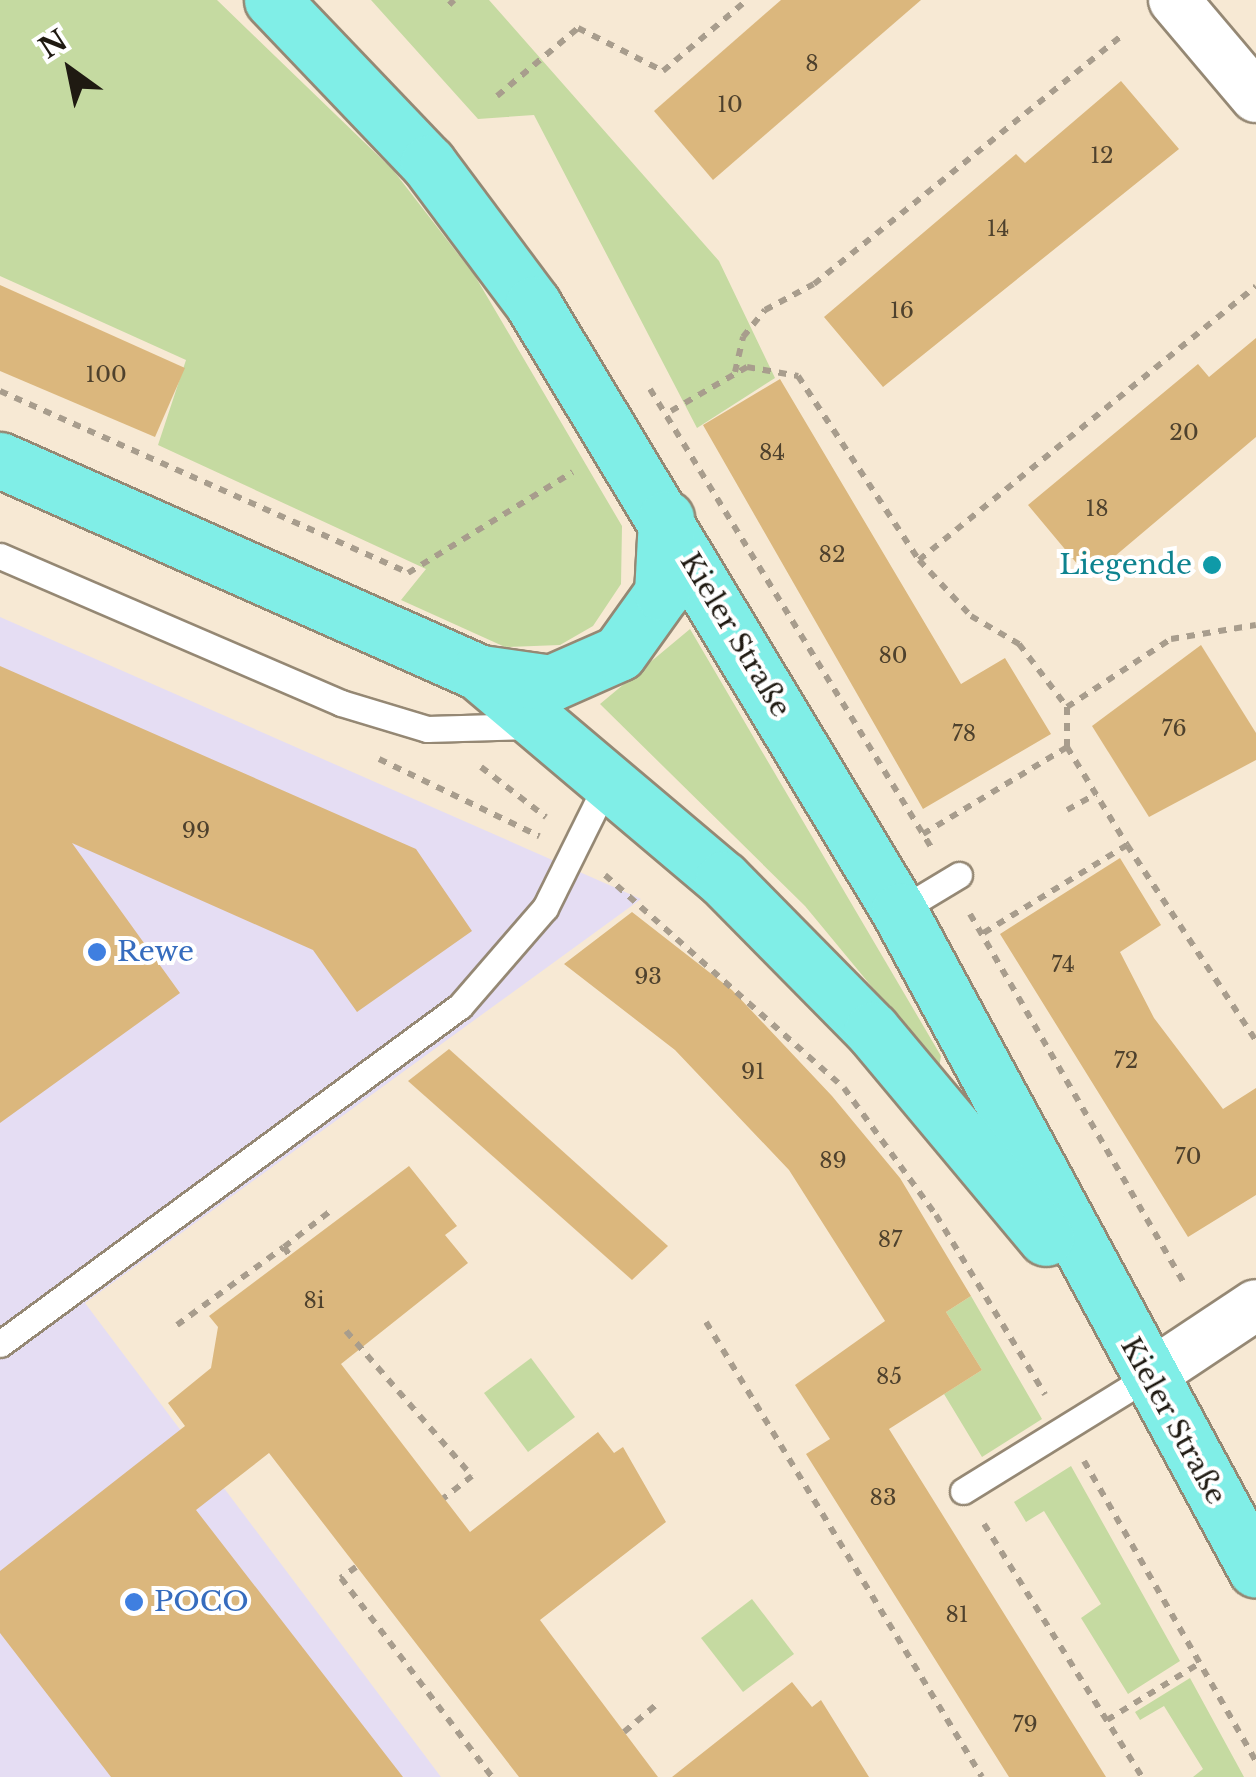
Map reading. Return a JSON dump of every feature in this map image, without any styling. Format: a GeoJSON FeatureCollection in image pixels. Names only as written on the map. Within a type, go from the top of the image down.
{"type":"FeatureCollection","features":[{"type":"Feature","properties":{"kind":"main road","name":"Kieler Straße"},"geometry":{"type":"LineString","coordinates":[[272,0],[371,98],[482,232],[666,518],[899,911],[1118,1325],[1256,1570]]}},
{"type":"Feature","properties":{"kind":"main road","name":"Kieler Straße"},"geometry":{"type":"LineString","coordinates":[[0,460],[478,672],[723,879],[872,1030],[1118,1325]]}},
{"type":"Feature","properties":{"kind":"main road"},"geometry":{"type":"LineString","coordinates":[[478,672],[551,683],[619,653],[662,592],[666,518]]}},
{"type":"Feature","properties":{"kind":"street"},"geometry":{"type":"LineString","coordinates":[[1174,0],[1256,97]]}},
{"type":"Feature","properties":{"kind":"street"},"geometry":{"type":"LineString","coordinates":[[1150,1376],[1256,1304]]}},
{"type":"Feature","properties":{"kind":"lane"},"geometry":{"type":"LineString","coordinates":[[0,556],[341,702],[427,729],[543,726]]}},
{"type":"Feature","properties":{"kind":"lane"},"geometry":{"type":"LineString","coordinates":[[0,1344],[460,1006],[545,908],[608,781]]}},
{"type":"Feature","properties":{"kind":"lane"},"geometry":{"type":"LineString","coordinates":[[899,911],[959,876]]}},
{"type":"Feature","properties":{"kind":"lane"},"geometry":{"type":"LineString","coordinates":[[963,1491],[1150,1376]]}},
{"type":"Feature","properties":{"kind":"path"},"geometry":{"type":"LineString","coordinates":[[497,96],[578,28],[664,72],[748,0]]}},
{"type":"Feature","properties":{"kind":"path"},"geometry":{"type":"LineString","coordinates":[[735,372],[743,337],[765,310],[814,284],[1123,34]]}},
{"type":"Feature","properties":{"kind":"path"},"geometry":{"type":"LineString","coordinates":[[918,560],[1256,286]]}},
{"type":"Feature","properties":{"kind":"path"},"geometry":{"type":"LineString","coordinates":[[670,412],[735,372],[770,366],[806,382],[918,560],[971,616],[1019,644],[1067,707],[1067,747],[1256,1041]]}},
{"type":"Feature","properties":{"kind":"path"},"geometry":{"type":"LineString","coordinates":[[0,392],[408,572],[578,469]]}},
{"type":"Feature","properties":{"kind":"path"},"geometry":{"type":"LineString","coordinates":[[1067,707],[1171,640],[1256,625]]}},
{"type":"Feature","properties":{"kind":"path"},"geometry":{"type":"LineString","coordinates":[[427,729],[576,842],[598,869],[844,1088],[936,1215],[1064,1426],[1256,1761]]}},
{"type":"Feature","properties":{"kind":"path"},"geometry":{"type":"LineString","coordinates":[[923,834],[1067,747]]}},
{"type":"Feature","properties":{"kind":"path"},"geometry":{"type":"LineString","coordinates":[[1068,810],[1096,794]]}},
{"type":"Feature","properties":{"kind":"path"},"geometry":{"type":"LineString","coordinates":[[982,934],[1128,845]]}},
{"type":"Feature","properties":{"kind":"path"},"geometry":{"type":"LineString","coordinates":[[178,1324],[333,1209]]}},
{"type":"Feature","properties":{"kind":"path"},"geometry":{"type":"LineString","coordinates":[[284,1248],[290,1256]]}},
{"type":"Feature","properties":{"kind":"path"},"geometry":{"type":"LineString","coordinates":[[706,1322],[982,1777]]}},
{"type":"Feature","properties":{"kind":"path"},"geometry":{"type":"LineString","coordinates":[[346,1331],[472,1476],[444,1498]]}},
{"type":"Feature","properties":{"kind":"path"},"geometry":{"type":"LineString","coordinates":[[963,1491],[1142,1777]]}},
{"type":"Feature","properties":{"kind":"path"},"geometry":{"type":"LineString","coordinates":[[356,1567],[341,1578],[492,1777]]}},
{"type":"Feature","properties":{"kind":"path"},"geometry":{"type":"LineString","coordinates":[[1106,1720],[1200,1663]]}},
{"type":"Feature","properties":{"kind":"path"},"geometry":{"type":"LineString","coordinates":[[624,1732],[656,1705]]}},
{"type":"Feature","properties":{"kind":"shaded area"},"geometry":{"type":"Polygon","coordinates":[[[0,617],[641,899],[85,1303],[441,1777],[0,1777],[0,617]]]}},
{"type":"Feature","properties":{"kind":"green space"},"geometry":{"type":"Polygon","coordinates":[[[0,0],[217,0],[393,170],[475,276],[622,526],[621,584],[593,626],[560,645],[505,647],[401,600],[426,569],[158,445],[186,360],[0,276],[0,0]]]}},
{"type":"Feature","properties":{"kind":"green space"},"geometry":{"type":"Polygon","coordinates":[[[371,0],[489,0],[719,261],[775,378],[697,428],[534,115],[478,119],[371,0]]]}},
{"type":"Feature","properties":{"kind":"green space"},"geometry":{"type":"Polygon","coordinates":[[[690,629],[941,1056],[939,1068],[805,906],[600,704],[690,629]]]}},
{"type":"Feature","properties":{"kind":"green space"},"geometry":{"type":"Polygon","coordinates":[[[971,1296],[1042,1419],[982,1457],[944,1394],[982,1370],[946,1312],[971,1296]]]}},
{"type":"Feature","properties":{"kind":"green space"},"geometry":{"type":"Polygon","coordinates":[[[531,1358],[575,1417],[528,1452],[484,1393],[531,1358]]]}},
{"type":"Feature","properties":{"kind":"green space"},"geometry":{"type":"Polygon","coordinates":[[[1071,1466],[1180,1661],[1128,1694],[1081,1618],[1101,1604],[1044,1511],[1026,1522],[1014,1502],[1071,1466]]]}},
{"type":"Feature","properties":{"kind":"green space"},"geometry":{"type":"Polygon","coordinates":[[[752,1599],[794,1654],[743,1692],[701,1638],[752,1599]]]}},
{"type":"Feature","properties":{"kind":"green space"},"geometry":{"type":"Polygon","coordinates":[[[1190,1678],[1244,1777],[1193,1777],[1203,1769],[1164,1706],[1140,1720],[1135,1712],[1190,1678]]]}},
{"type":"Feature","properties":{"kind":"building"},"geometry":{"type":"Polygon","coordinates":[[[781,0],[921,0],[713,180],[654,111],[781,0]]]}},
{"type":"Feature","properties":{"kind":"building"},"geometry":{"type":"Polygon","coordinates":[[[1121,81],[1179,149],[883,387],[824,317],[1016,154],[1025,163],[1121,81]]]}},
{"type":"Feature","properties":{"kind":"building"},"geometry":{"type":"Polygon","coordinates":[[[0,285],[185,368],[155,437],[0,371],[0,285]]]}},
{"type":"Feature","properties":{"kind":"building"},"geometry":{"type":"Polygon","coordinates":[[[1256,338],[1256,437],[1089,578],[1028,505],[1198,364],[1209,377],[1256,338]]]}},
{"type":"Feature","properties":{"kind":"building"},"geometry":{"type":"Polygon","coordinates":[[[780,379],[961,684],[1005,658],[1051,734],[923,809],[703,425],[780,379]]]}},
{"type":"Feature","properties":{"kind":"building"},"geometry":{"type":"Polygon","coordinates":[[[1201,645],[1256,733],[1256,760],[1149,817],[1092,726],[1201,645]]]}},
{"type":"Feature","properties":{"kind":"building"},"geometry":{"type":"Polygon","coordinates":[[[0,666],[416,849],[472,931],[357,1012],[313,950],[72,843],[180,993],[0,1123],[0,666]]]}},
{"type":"Feature","properties":{"kind":"building"},"geometry":{"type":"Polygon","coordinates":[[[1120,858],[1161,925],[1120,952],[1154,1018],[1223,1109],[1256,1088],[1256,1195],[1188,1237],[1000,934],[1120,858]]]}},
{"type":"Feature","properties":{"kind":"building"},"geometry":{"type":"Polygon","coordinates":[[[632,912],[732,990],[832,1096],[900,1178],[971,1296],[946,1312],[982,1370],[889,1429],[1106,1777],[1009,1777],[806,1454],[830,1439],[795,1385],[885,1321],[789,1170],[675,1050],[564,964],[632,912]]]}},
{"type":"Feature","properties":{"kind":"building"},"geometry":{"type":"Polygon","coordinates":[[[449,1049],[668,1246],[632,1280],[408,1081],[449,1049]]]}},
{"type":"Feature","properties":{"kind":"building"},"geometry":{"type":"Polygon","coordinates":[[[409,1166],[457,1226],[445,1235],[468,1263],[341,1364],[470,1532],[598,1432],[614,1453],[623,1447],[666,1522],[540,1620],[658,1777],[519,1777],[269,1453],[196,1510],[403,1777],[111,1777],[0,1633],[0,1571],[185,1426],[168,1403],[211,1368],[218,1327],[209,1316],[409,1166]]]}},
{"type":"Feature","properties":{"kind":"building"},"geometry":{"type":"Polygon","coordinates":[[[792,1682],[812,1707],[821,1700],[869,1777],[672,1777],[792,1682]]]}},
{"type":"Feature","properties":{"kind":"place","name":"Liegende"},"geometry":{"type":"Point","coordinates":[1212,565]}},
{"type":"Feature","properties":{"kind":"place","name":"Rewe"},"geometry":{"type":"Point","coordinates":[97,952]}},
{"type":"Feature","properties":{"kind":"place","name":"POCO"},"geometry":{"type":"Point","coordinates":[134,1602]}}]}
